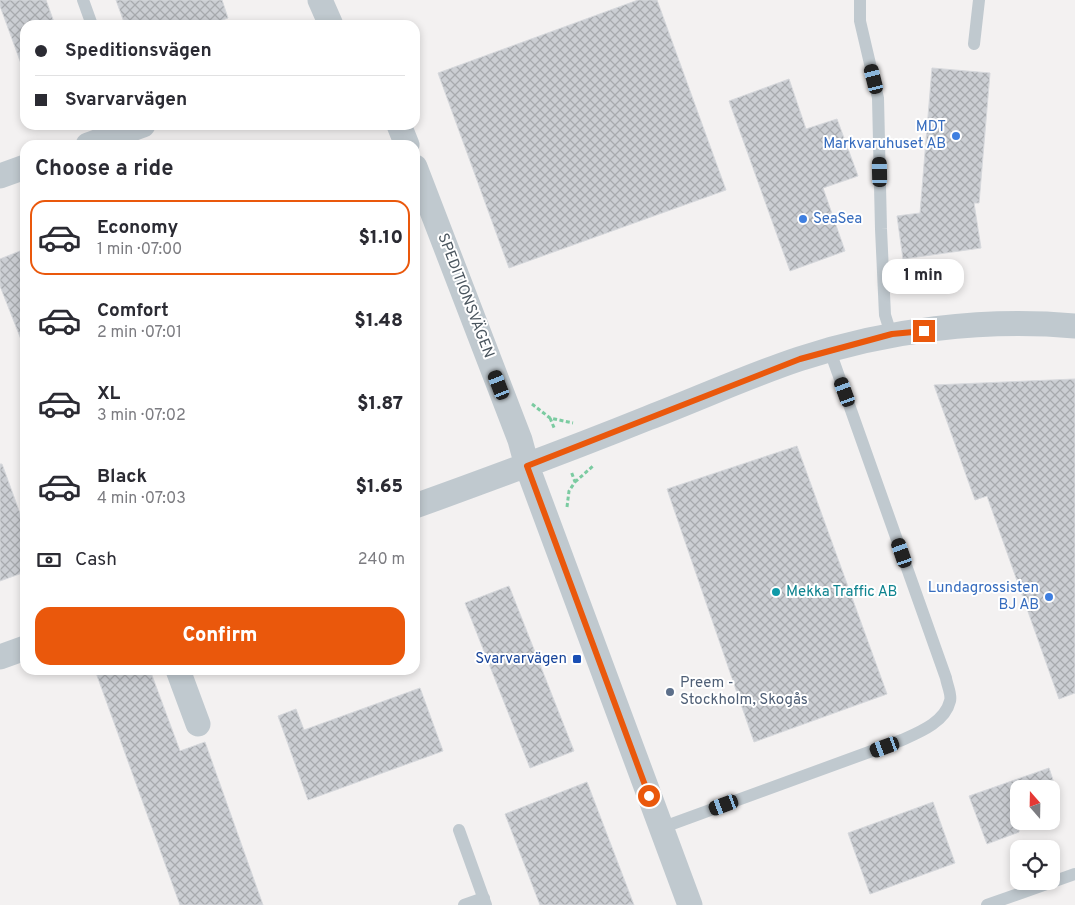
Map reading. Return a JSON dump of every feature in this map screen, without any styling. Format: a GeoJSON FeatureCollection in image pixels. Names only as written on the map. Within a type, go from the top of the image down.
{"type":"FeatureCollection","features":[{"type":"Feature","properties":{"kind":"street"},"geometry":{"type":"LineString","coordinates":[[320,0],[329,20]]}},
{"type":"Feature","properties":{"kind":"street"},"geometry":{"type":"LineString","coordinates":[[100,140],[125,130]]}},
{"type":"Feature","properties":{"kind":"street"},"geometry":{"type":"LineString","coordinates":[[0,176],[20,169]]}},
{"type":"Feature","properties":{"kind":"street","name":"SPEDITIONSVÄGEN"},"geometry":{"type":"LineString","coordinates":[[420,179],[520,440],[527,466],[690,905]]}},
{"type":"Feature","properties":{"kind":"street"},"geometry":{"type":"LineString","coordinates":[[420,504],[527,466],[800,359],[892,334],[972,326],[1048,323],[1075,326]]}},
{"type":"Feature","properties":{"kind":"street"},"geometry":{"type":"LineString","coordinates":[[0,658],[20,650]]}},
{"type":"Feature","properties":{"kind":"street"},"geometry":{"type":"LineString","coordinates":[[180,675],[198,724]]}},
{"type":"Feature","properties":{"kind":"lane"},"geometry":{"type":"LineString","coordinates":[[83,0],[90,20]]}},
{"type":"Feature","properties":{"kind":"lane"},"geometry":{"type":"LineString","coordinates":[[860,0],[860,21],[878,98],[885,315],[892,334]]}},
{"type":"Feature","properties":{"kind":"lane"},"geometry":{"type":"LineString","coordinates":[[974,44],[978,0]]}},
{"type":"Feature","properties":{"kind":"lane"},"geometry":{"type":"LineString","coordinates":[[661,828],[902,740],[926,728],[943,716],[951,700],[946,678],[830,351]]}},
{"type":"Feature","properties":{"kind":"lane"},"geometry":{"type":"LineString","coordinates":[[459,830],[485,902],[464,905]]}},
{"type":"Feature","properties":{"kind":"lane"},"geometry":{"type":"LineString","coordinates":[[987,905],[1075,874]]}},
{"type":"Feature","properties":{"kind":"path"},"geometry":{"type":"LineString","coordinates":[[528,397],[533,406],[550,418],[572,423],[580,420]]}},
{"type":"Feature","properties":{"kind":"path"},"geometry":{"type":"LineString","coordinates":[[575,482],[599,462]]}},
{"type":"Feature","properties":{"kind":"building"},"geometry":{"type":"Polygon","coordinates":[[[0,0],[46,0],[53,20],[20,20],[20,61],[0,6],[0,0]]]}},
{"type":"Feature","properties":{"kind":"building"},"geometry":{"type":"Polygon","coordinates":[[[116,0],[222,0],[228,18],[223,20],[123,20],[116,0]]]}},
{"type":"Feature","properties":{"kind":"building"},"geometry":{"type":"Polygon","coordinates":[[[638,0],[657,0],[726,190],[509,268],[438,73],[638,0]]]}},
{"type":"Feature","properties":{"kind":"building","name":"MDT Markvaruhuset AB"},"geometry":{"type":"Polygon","coordinates":[[[932,68],[990,73],[979,203],[974,203],[981,248],[903,259],[897,216],[920,213],[932,68]]]}},
{"type":"Feature","properties":{"kind":"building","name":"SeaSea"},"geometry":{"type":"Polygon","coordinates":[[[789,79],[806,129],[837,119],[858,176],[823,188],[845,251],[790,271],[729,101],[789,79]]]}},
{"type":"Feature","properties":{"kind":"building"},"geometry":{"type":"Polygon","coordinates":[[[20,251],[20,337],[0,286],[0,259],[20,251]]]}},
{"type":"Feature","properties":{"kind":"building","name":"Lundagrossisten BJ AB"},"geometry":{"type":"Polygon","coordinates":[[[1075,379],[1075,693],[1059,699],[987,496],[975,500],[934,385],[1075,379]]]}},
{"type":"Feature","properties":{"kind":"building","name":"Mekka Traffic AB"},"geometry":{"type":"Polygon","coordinates":[[[797,446],[887,694],[754,742],[667,489],[797,446]]]}},
{"type":"Feature","properties":{"kind":"building"},"geometry":{"type":"Polygon","coordinates":[[[0,464],[2,464],[20,513],[20,574],[0,581],[0,464]]]}},
{"type":"Feature","properties":{"kind":"building"},"geometry":{"type":"Polygon","coordinates":[[[509,586],[574,751],[530,768],[465,603],[509,586]]]}},
{"type":"Feature","properties":{"kind":"building"},"geometry":{"type":"Polygon","coordinates":[[[97,675],[152,675],[180,751],[205,742],[263,905],[180,905],[97,675]]]}},
{"type":"Feature","properties":{"kind":"building"},"geometry":{"type":"Polygon","coordinates":[[[420,688],[443,751],[308,800],[278,716],[296,709],[304,730],[420,688]]]}},
{"type":"Feature","properties":{"kind":"building"},"geometry":{"type":"Polygon","coordinates":[[[1049,768],[1053,780],[1015,780],[1049,768]]]}},
{"type":"Feature","properties":{"kind":"building"},"geometry":{"type":"Polygon","coordinates":[[[587,782],[634,905],[540,905],[505,814],[587,782]]]}},
{"type":"Feature","properties":{"kind":"building"},"geometry":{"type":"Polygon","coordinates":[[[1010,782],[1010,830],[1019,830],[1019,832],[987,844],[969,796],[1010,782]]]}},
{"type":"Feature","properties":{"kind":"building"},"geometry":{"type":"Polygon","coordinates":[[[933,802],[955,863],[870,894],[848,833],[933,802]]]}},
{"type":"Feature","properties":{"kind":"place","name":"MDT Markvaruhuset AB"},"geometry":{"type":"Point","coordinates":[956,136]}},
{"type":"Feature","properties":{"kind":"place","name":"SeaSea"},"geometry":{"type":"Point","coordinates":[803,219]}},
{"type":"Feature","properties":{"kind":"place","name":"Mekka Traffic AB"},"geometry":{"type":"Point","coordinates":[776,592]}},
{"type":"Feature","properties":{"kind":"place","name":"Lundagrossisten BJ AB"},"geometry":{"type":"Point","coordinates":[1049,597]}},
{"type":"Feature","properties":{"kind":"place","name":"Svarvarvägen"},"geometry":{"type":"Point","coordinates":[577,659]}},
{"type":"Feature","properties":{"kind":"place","name":"Preem - Stockholm, Skogås"},"geometry":{"type":"Point","coordinates":[670,692]}},
{"type":"Feature","properties":{"kind":"route"},"geometry":{"type":"LineString","coordinates":[[649,796],[527,466],[800,359],[892,334],[924,331]]}}]}
